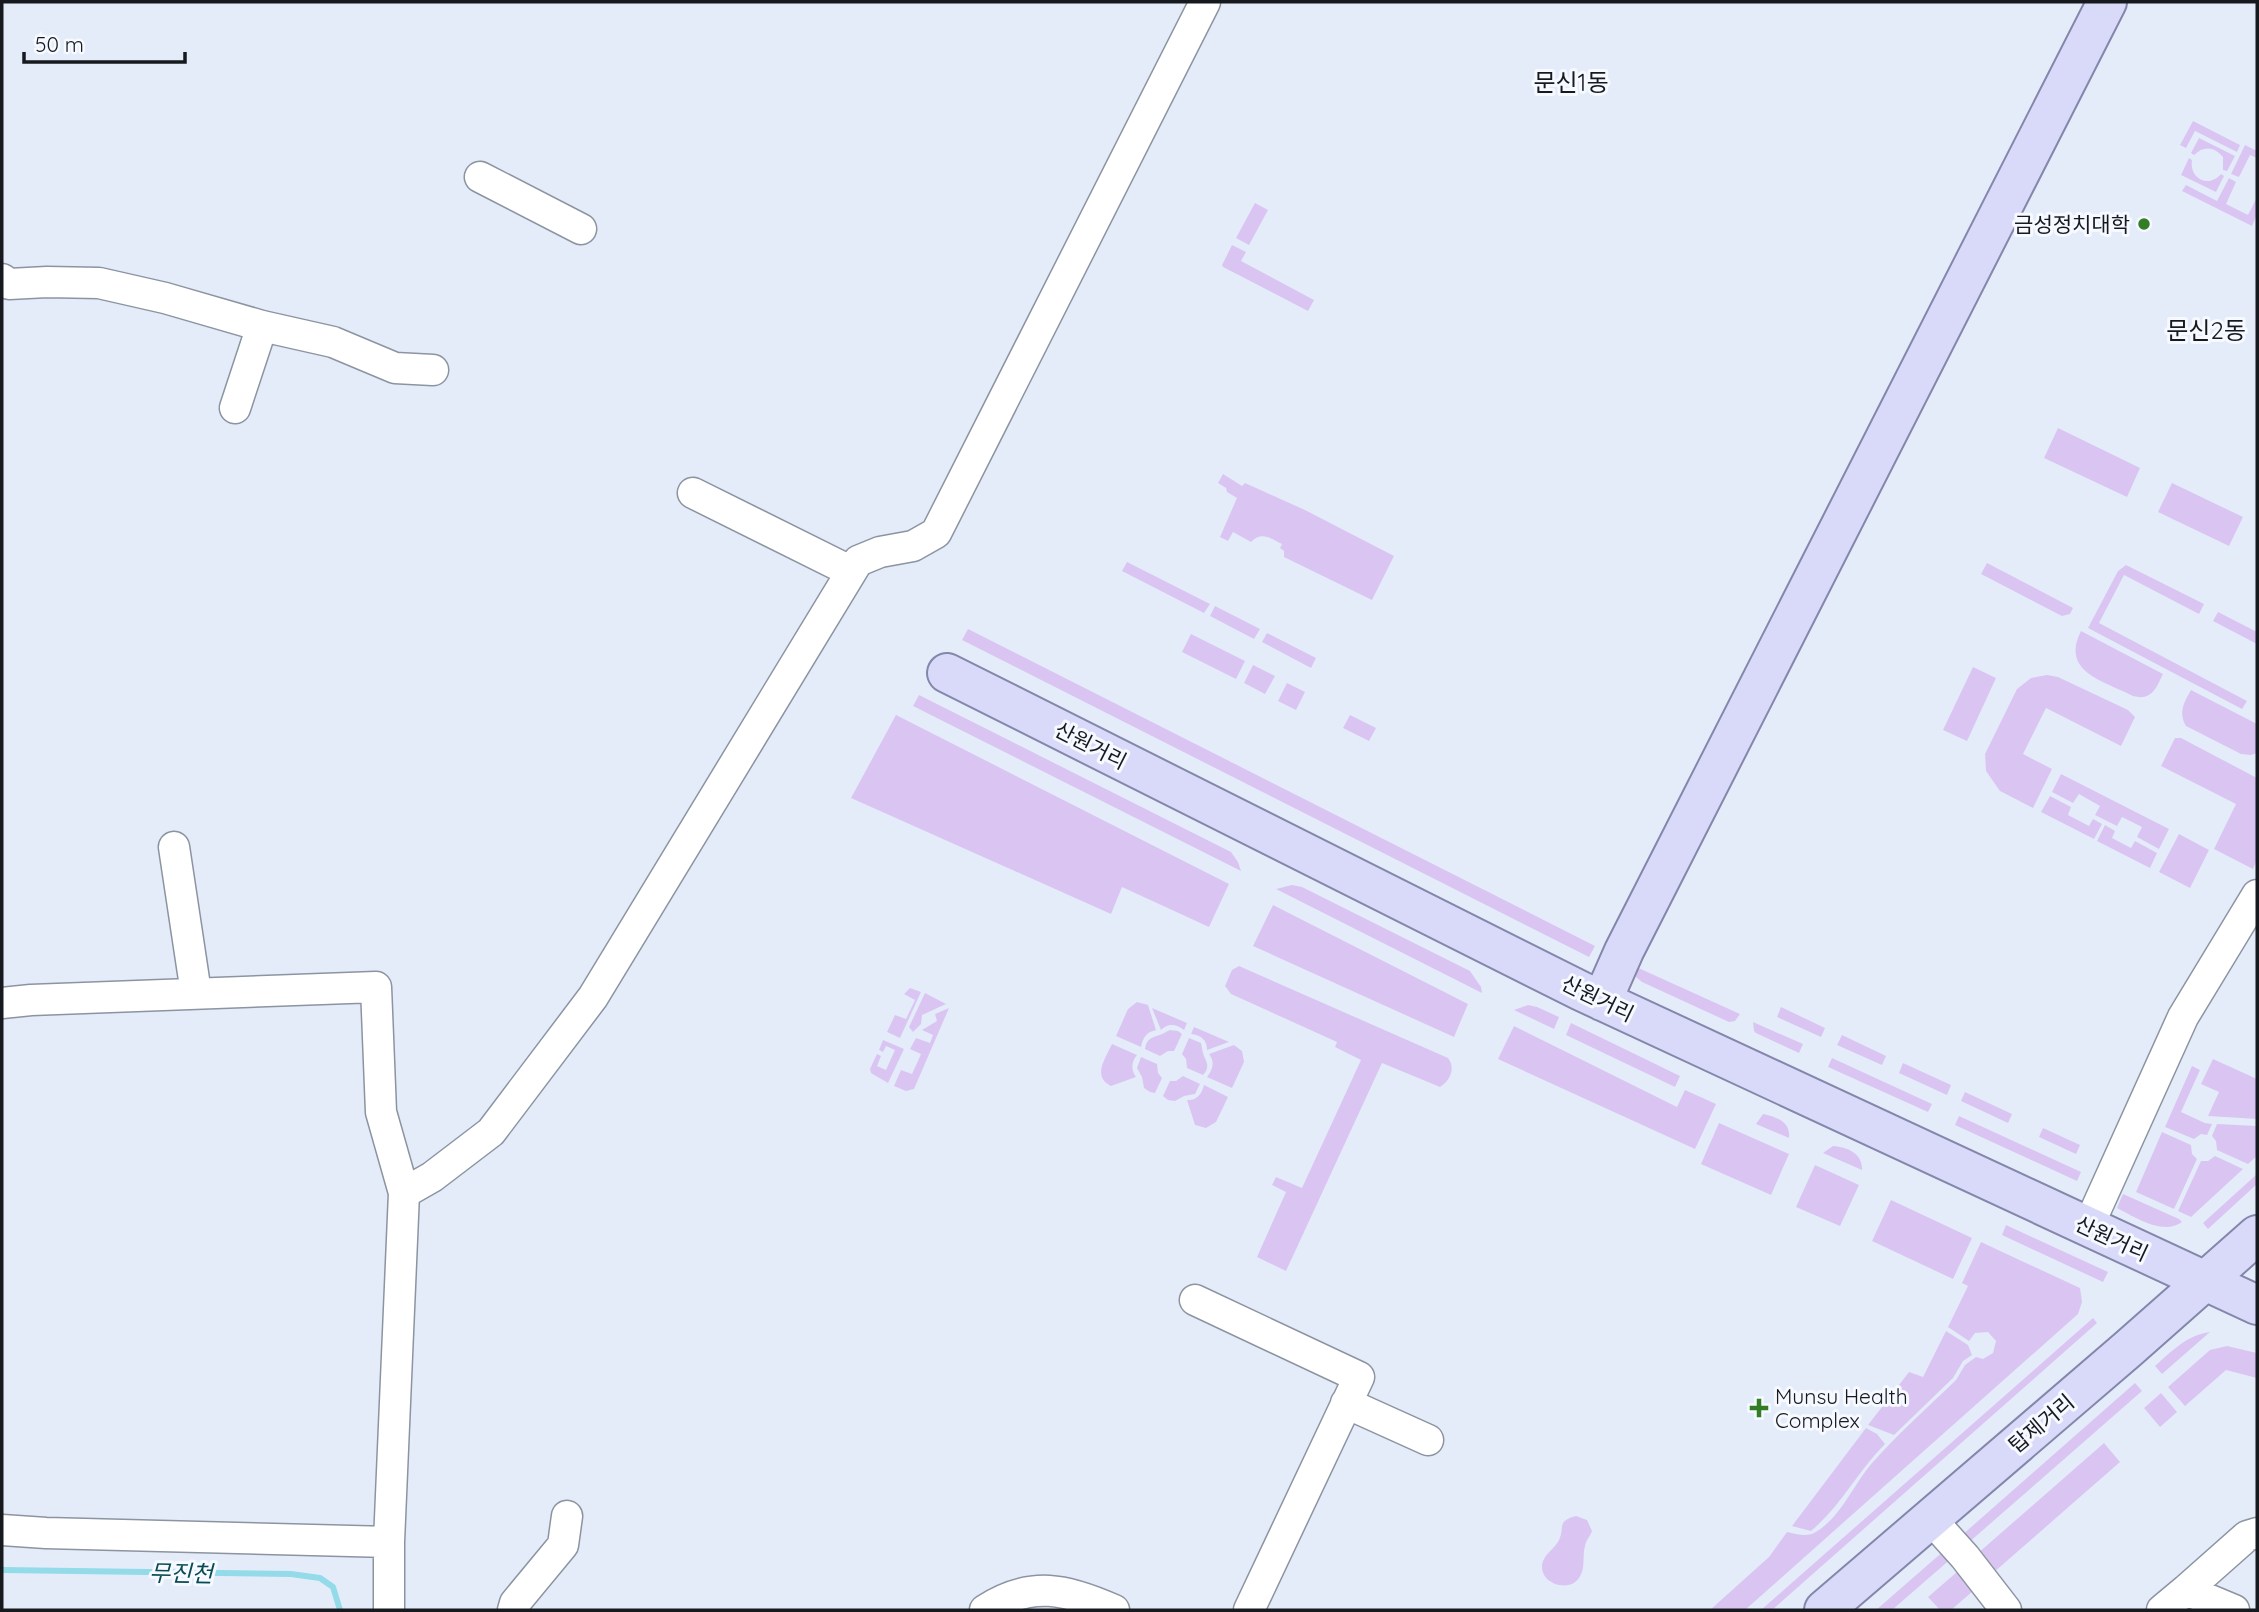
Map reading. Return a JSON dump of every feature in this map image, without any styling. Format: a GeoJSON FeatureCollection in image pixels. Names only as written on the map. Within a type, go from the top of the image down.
{"type":"FeatureCollection","features":[{"type":"Feature","properties":{"kind":"main road"},"geometry":{"type":"LineString","coordinates":[[1602,1001],[1624,951],[2107,2]]}},
{"type":"Feature","properties":{"kind":"main road","name":"산원거리"},"geometry":{"type":"LineString","coordinates":[[947,673],[1602,1001],[2257,1305]]}},
{"type":"Feature","properties":{"kind":"main road","name":"탑제거리"},"geometry":{"type":"LineString","coordinates":[[1824,1610],[2257,1235]]}},
{"type":"Feature","properties":{"kind":"street"},"geometry":{"type":"LineString","coordinates":[[404,1193],[432,1177],[491,1132],[593,997],[858,561],[880,552],[913,546],[936,533],[1205,2]]}},
{"type":"Feature","properties":{"kind":"street"},"geometry":{"type":"LineString","coordinates":[[480,177],[581,229]]}},
{"type":"Feature","properties":{"kind":"street"},"geometry":{"type":"LineString","coordinates":[[4,287],[47,282],[99,283],[333,342],[395,368],[433,370]]}},
{"type":"Feature","properties":{"kind":"street"},"geometry":{"type":"LineString","coordinates":[[235,408],[262,326]]}},
{"type":"Feature","properties":{"kind":"street"},"geometry":{"type":"LineString","coordinates":[[693,493],[850,571]]}},
{"type":"Feature","properties":{"kind":"street"},"geometry":{"type":"LineString","coordinates":[[174,847],[196,993]]}},
{"type":"Feature","properties":{"kind":"street"},"geometry":{"type":"LineString","coordinates":[[2088,1227],[2183,1017],[2257,895]]}},
{"type":"Feature","properties":{"kind":"street"},"geometry":{"type":"LineString","coordinates":[[2,1003],[376,987],[381,1111],[404,1193],[388,1610]]}},
{"type":"Feature","properties":{"kind":"street"},"geometry":{"type":"LineString","coordinates":[[1195,1300],[1359,1377],[1249,1610]]}},
{"type":"Feature","properties":{"kind":"street"},"geometry":{"type":"LineString","coordinates":[[1346,1403],[1428,1440]]}},
{"type":"Feature","properties":{"kind":"street"},"geometry":{"type":"LineString","coordinates":[[513,1610],[514,1603],[563,1545],[566,1516]]}},
{"type":"Feature","properties":{"kind":"street"},"geometry":{"type":"LineString","coordinates":[[1930,1518],[1965,1557],[2006,1610]]}},
{"type":"Feature","properties":{"kind":"street"},"geometry":{"type":"LineString","coordinates":[[2,1530],[389,1542]]}},
{"type":"Feature","properties":{"kind":"street"},"geometry":{"type":"LineString","coordinates":[[2162,1610],[2247,1536],[2257,1533]]}},
{"type":"Feature","properties":{"kind":"street"},"geometry":{"type":"LineString","coordinates":[[985,1610],[1011,1596],[1047,1589],[1089,1598],[1114,1610]]}},
{"type":"Feature","properties":{"kind":"street"},"geometry":{"type":"LineString","coordinates":[[2186,1590],[2234,1610]]}},
{"type":"Feature","properties":{"kind":"shaded area"},"geometry":{"type":"Polygon","coordinates":[[[2193,121],[2240,145],[2237,152],[2195,131],[2186,148],[2180,145],[2193,121]]]}},
{"type":"Feature","properties":{"kind":"shaded area"},"geometry":{"type":"Polygon","coordinates":[[[2199,138],[2235,156],[2227,171],[2223,170],[2223,157],[2216,151],[2209,148],[2194,155],[2191,153],[2199,138]]]}},
{"type":"Feature","properties":{"kind":"shaded area"},"geometry":{"type":"Polygon","coordinates":[[[2245,145],[2257,151],[2257,158],[2250,155],[2239,177],[2231,174],[2245,145]]]}},
{"type":"Feature","properties":{"kind":"shaded area"},"geometry":{"type":"Polygon","coordinates":[[[2189,158],[2192,160],[2193,172],[2200,179],[2211,181],[2221,174],[2224,176],[2216,192],[2181,175],[2189,158]]]}},
{"type":"Feature","properties":{"kind":"shaded area"},"geometry":{"type":"Polygon","coordinates":[[[2229,178],[2236,182],[2226,204],[2248,215],[2257,197],[2257,214],[2252,226],[2182,191],[2186,185],[2217,201],[2229,178]]]}},
{"type":"Feature","properties":{"kind":"shaded area"},"geometry":{"type":"Polygon","coordinates":[[[1255,203],[1268,210],[1249,245],[1236,238],[1255,203]]]}},
{"type":"Feature","properties":{"kind":"shaded area"},"geometry":{"type":"Polygon","coordinates":[[[1232,245],[1246,252],[1241,261],[1314,300],[1308,311],[1223,267],[1232,245]]]}},
{"type":"Feature","properties":{"kind":"shaded area"},"geometry":{"type":"Polygon","coordinates":[[[2058,428],[2140,468],[2127,497],[2044,458],[2058,428]]]}},
{"type":"Feature","properties":{"kind":"shaded area"},"geometry":{"type":"Polygon","coordinates":[[[1223,474],[1242,486],[1245,483],[1305,510],[1394,556],[1372,600],[1284,557],[1284,551],[1280,548],[1282,544],[1270,538],[1262,536],[1251,542],[1233,532],[1228,541],[1220,537],[1237,498],[1218,483],[1223,474]]]}},
{"type":"Feature","properties":{"kind":"shaded area"},"geometry":{"type":"Polygon","coordinates":[[[2172,483],[2243,517],[2229,546],[2158,512],[2172,483]]]}},
{"type":"Feature","properties":{"kind":"shaded area"},"geometry":{"type":"Polygon","coordinates":[[[1127,562],[1210,604],[1204,613],[1122,571],[1127,562]]]}},
{"type":"Feature","properties":{"kind":"shaded area"},"geometry":{"type":"Polygon","coordinates":[[[1987,563],[2073,608],[2070,614],[2062,616],[1981,574],[1987,563]]]}},
{"type":"Feature","properties":{"kind":"shaded area"},"geometry":{"type":"Polygon","coordinates":[[[2126,565],[2204,604],[2199,614],[2124,575],[2099,623],[2247,701],[2242,709],[2088,628],[2118,571],[2126,565]]]}},
{"type":"Feature","properties":{"kind":"shaded area"},"geometry":{"type":"Polygon","coordinates":[[[1215,606],[1260,629],[1254,639],[1210,616],[1215,606]]]}},
{"type":"Feature","properties":{"kind":"shaded area"},"geometry":{"type":"Polygon","coordinates":[[[2218,612],[2257,632],[2257,644],[2213,621],[2218,612]]]}},
{"type":"Feature","properties":{"kind":"shaded area"},"geometry":{"type":"Polygon","coordinates":[[[968,629],[1595,946],[1589,957],[962,640],[968,629]]]}},
{"type":"Feature","properties":{"kind":"shaded area"},"geometry":{"type":"Polygon","coordinates":[[[2081,631],[2163,674],[2155,689],[2144,697],[2133,696],[2088,673],[2076,656],[2076,645],[2081,631]]]}},
{"type":"Feature","properties":{"kind":"shaded area"},"geometry":{"type":"Polygon","coordinates":[[[1267,633],[1316,658],[1311,668],[1262,642],[1267,633]]]}},
{"type":"Feature","properties":{"kind":"shaded area"},"geometry":{"type":"Polygon","coordinates":[[[1191,634],[1245,661],[1236,679],[1182,652],[1191,634]]]}},
{"type":"Feature","properties":{"kind":"shaded area"},"geometry":{"type":"Polygon","coordinates":[[[1253,665],[1275,676],[1265,694],[1244,683],[1253,665]]]}},
{"type":"Feature","properties":{"kind":"shaded area"},"geometry":{"type":"Polygon","coordinates":[[[1973,667],[1996,678],[1967,741],[1943,730],[1973,667]]]}},
{"type":"Feature","properties":{"kind":"shaded area"},"geometry":{"type":"Polygon","coordinates":[[[2047,675],[2058,677],[2128,710],[2135,717],[2121,746],[2046,708],[2023,754],[2052,769],[2033,808],[2000,791],[1986,771],[1985,754],[2017,689],[2031,678],[2047,675]]]}},
{"type":"Feature","properties":{"kind":"shaded area"},"geometry":{"type":"Polygon","coordinates":[[[1287,683],[1305,692],[1296,710],[1278,701],[1287,683]]]}},
{"type":"Feature","properties":{"kind":"shaded area"},"geometry":{"type":"Polygon","coordinates":[[[2191,690],[2257,724],[2257,753],[2241,754],[2186,726],[2182,712],[2191,690]]]}},
{"type":"Feature","properties":{"kind":"shaded area"},"geometry":{"type":"Polygon","coordinates":[[[919,695],[1231,852],[1241,871],[913,706],[919,695]]]}},
{"type":"Feature","properties":{"kind":"shaded area"},"geometry":{"type":"Polygon","coordinates":[[[896,715],[1229,884],[1209,927],[1122,887],[1111,914],[851,798],[896,715]]]}},
{"type":"Feature","properties":{"kind":"shaded area"},"geometry":{"type":"Polygon","coordinates":[[[1350,715],[1376,728],[1369,741],[1343,728],[1350,715]]]}},
{"type":"Feature","properties":{"kind":"shaded area"},"geometry":{"type":"Polygon","coordinates":[[[2175,738],[2181,738],[2257,778],[2257,859],[2253,869],[2214,849],[2236,804],[2161,766],[2175,738]]]}},
{"type":"Feature","properties":{"kind":"shaded area"},"geometry":{"type":"Polygon","coordinates":[[[2061,774],[2169,829],[2159,849],[2137,837],[2142,827],[2122,817],[2117,826],[2095,815],[2100,806],[2079,794],[2073,803],[2052,792],[2061,774]]]}},
{"type":"Feature","properties":{"kind":"shaded area"},"geometry":{"type":"Polygon","coordinates":[[[2050,796],[2071,807],[2068,815],[2089,826],[2093,819],[2102,824],[2094,839],[2041,812],[2050,796]]]}},
{"type":"Feature","properties":{"kind":"shaded area"},"geometry":{"type":"Polygon","coordinates":[[[2105,825],[2115,831],[2112,838],[2131,848],[2135,841],[2157,853],[2150,868],[2097,841],[2105,825]]]}},
{"type":"Feature","properties":{"kind":"shaded area"},"geometry":{"type":"Polygon","coordinates":[[[2179,834],[2209,850],[2190,888],[2159,872],[2179,834]]]}},
{"type":"Feature","properties":{"kind":"shaded area"},"geometry":{"type":"Polygon","coordinates":[[[1292,885],[1302,887],[1470,971],[1482,993],[1276,889],[1292,885]]]}},
{"type":"Feature","properties":{"kind":"shaded area"},"geometry":{"type":"Polygon","coordinates":[[[1273,905],[1468,1004],[1454,1037],[1253,946],[1273,905]]]}},
{"type":"Feature","properties":{"kind":"shaded area"},"geometry":{"type":"Polygon","coordinates":[[[1239,966],[1448,1058],[1452,1066],[1449,1078],[1440,1087],[1382,1063],[1286,1271],[1257,1257],[1286,1192],[1272,1185],[1276,1177],[1302,1188],[1361,1060],[1335,1047],[1337,1042],[1231,994],[1225,986],[1232,970],[1239,966]]]}},
{"type":"Feature","properties":{"kind":"shaded area"},"geometry":{"type":"Polygon","coordinates":[[[1634,966],[1740,1014],[1735,1021],[1729,1022],[1642,982],[1636,977],[1634,966]]]}},
{"type":"Feature","properties":{"kind":"shaded area"},"geometry":{"type":"Polygon","coordinates":[[[910,988],[921,992],[900,1038],[887,1032],[895,1015],[906,1019],[915,1000],[904,994],[910,988]]]}},
{"type":"Feature","properties":{"kind":"shaded area"},"geometry":{"type":"Polygon","coordinates":[[[925,993],[946,1004],[922,1015],[921,1024],[913,1032],[909,1027],[925,993]]]}},
{"type":"Feature","properties":{"kind":"shaded area"},"geometry":{"type":"Polygon","coordinates":[[[1137,1002],[1148,1005],[1156,1030],[1146,1036],[1141,1047],[1116,1036],[1128,1009],[1137,1002]]]}},
{"type":"Feature","properties":{"kind":"shaded area"},"geometry":{"type":"Polygon","coordinates":[[[1528,1005],[1559,1017],[1554,1029],[1514,1010],[1528,1005]]]}},
{"type":"Feature","properties":{"kind":"shaded area"},"geometry":{"type":"Polygon","coordinates":[[[1781,1007],[1825,1028],[1821,1037],[1777,1017],[1781,1007]]]}},
{"type":"Feature","properties":{"kind":"shaded area"},"geometry":{"type":"Polygon","coordinates":[[[949,1008],[914,1089],[906,1091],[894,1086],[901,1070],[912,1074],[921,1054],[910,1049],[916,1038],[930,1043],[933,1035],[922,1030],[937,1021],[935,1014],[949,1008]]]}},
{"type":"Feature","properties":{"kind":"shaded area"},"geometry":{"type":"Polygon","coordinates":[[[1152,1008],[1187,1023],[1184,1030],[1172,1025],[1161,1030],[1152,1008]]]}},
{"type":"Feature","properties":{"kind":"shaded area"},"geometry":{"type":"Polygon","coordinates":[[[1753,1022],[1803,1044],[1799,1053],[1756,1033],[1753,1022]]]}},
{"type":"Feature","properties":{"kind":"shaded area"},"geometry":{"type":"Polygon","coordinates":[[[1571,1023],[1680,1076],[1675,1087],[1566,1035],[1571,1023]]]}},
{"type":"Feature","properties":{"kind":"shaded area"},"geometry":{"type":"Polygon","coordinates":[[[1514,1026],[1677,1107],[1685,1090],[1716,1104],[1695,1149],[1498,1059],[1514,1026]]]}},
{"type":"Feature","properties":{"kind":"shaded area"},"geometry":{"type":"Polygon","coordinates":[[[1194,1027],[1229,1042],[1207,1050],[1203,1039],[1191,1034],[1194,1027]]]}},
{"type":"Feature","properties":{"kind":"shaded area"},"geometry":{"type":"Polygon","coordinates":[[[1170,1030],[1182,1034],[1174,1051],[1160,1056],[1145,1049],[1151,1038],[1170,1030]]]}},
{"type":"Feature","properties":{"kind":"shaded area"},"geometry":{"type":"Polygon","coordinates":[[[1842,1035],[1886,1056],[1882,1065],[1837,1045],[1842,1035]]]}},
{"type":"Feature","properties":{"kind":"shaded area"},"geometry":{"type":"Polygon","coordinates":[[[1189,1038],[1201,1043],[1207,1066],[1203,1075],[1187,1068],[1182,1054],[1189,1038]]]}},
{"type":"Feature","properties":{"kind":"shaded area"},"geometry":{"type":"Polygon","coordinates":[[[883,1040],[904,1049],[888,1083],[871,1073],[870,1069],[877,1054],[881,1056],[877,1066],[886,1070],[895,1050],[886,1046],[883,1052],[879,1050],[883,1040]]]}},
{"type":"Feature","properties":{"kind":"shaded area"},"geometry":{"type":"Polygon","coordinates":[[[1112,1044],[1137,1055],[1132,1066],[1136,1077],[1111,1086],[1105,1082],[1101,1073],[1112,1044]]]}},
{"type":"Feature","properties":{"kind":"shaded area"},"geometry":{"type":"Polygon","coordinates":[[[1234,1045],[1242,1051],[1244,1062],[1232,1088],[1207,1077],[1212,1066],[1209,1054],[1234,1045]]]}},
{"type":"Feature","properties":{"kind":"shaded area"},"geometry":{"type":"Polygon","coordinates":[[[1141,1057],[1157,1064],[1162,1078],[1155,1093],[1144,1088],[1137,1068],[1141,1057]]]}},
{"type":"Feature","properties":{"kind":"shaded area"},"geometry":{"type":"Polygon","coordinates":[[[1832,1058],[1932,1104],[1928,1112],[1828,1067],[1832,1058]]]}},
{"type":"Feature","properties":{"kind":"shaded area"},"geometry":{"type":"Polygon","coordinates":[[[2213,1059],[2257,1079],[2257,1119],[2208,1116],[2219,1092],[2201,1084],[2213,1059]]]}},
{"type":"Feature","properties":{"kind":"shaded area"},"geometry":{"type":"Polygon","coordinates":[[[1903,1063],[1951,1085],[1947,1095],[1899,1073],[1903,1063]]]}},
{"type":"Feature","properties":{"kind":"shaded area"},"geometry":{"type":"Polygon","coordinates":[[[2192,1066],[2200,1070],[2181,1112],[2212,1124],[2207,1135],[2201,1134],[2194,1139],[2165,1127],[2192,1066]]]}},
{"type":"Feature","properties":{"kind":"shaded area"},"geometry":{"type":"Polygon","coordinates":[[[1183,1076],[1200,1084],[1195,1094],[1175,1101],[1168,1100],[1163,1096],[1170,1081],[1176,1081],[1183,1076]]]}},
{"type":"Feature","properties":{"kind":"shaded area"},"geometry":{"type":"Polygon","coordinates":[[[1204,1085],[1228,1097],[1216,1122],[1206,1128],[1195,1125],[1187,1100],[1198,1096],[1204,1085]]]}},
{"type":"Feature","properties":{"kind":"shaded area"},"geometry":{"type":"Polygon","coordinates":[[[1965,1092],[2012,1114],[2008,1123],[1961,1101],[1965,1092]]]}},
{"type":"Feature","properties":{"kind":"shaded area"},"geometry":{"type":"Polygon","coordinates":[[[1763,1114],[1785,1124],[1789,1138],[1756,1124],[1763,1114]]]}},
{"type":"Feature","properties":{"kind":"shaded area"},"geometry":{"type":"Polygon","coordinates":[[[1959,1116],[2081,1172],[2077,1181],[1955,1125],[1959,1116]]]}},
{"type":"Feature","properties":{"kind":"shaded area"},"geometry":{"type":"Polygon","coordinates":[[[1719,1123],[1789,1154],[1771,1195],[1701,1164],[1719,1123]]]}},
{"type":"Feature","properties":{"kind":"shaded area"},"geometry":{"type":"Polygon","coordinates":[[[2217,1124],[2257,1126],[2257,1156],[2248,1164],[2217,1150],[2212,1136],[2217,1124]]]}},
{"type":"Feature","properties":{"kind":"shaded area"},"geometry":{"type":"Polygon","coordinates":[[[2043,1128],[2080,1145],[2076,1154],[2039,1137],[2043,1128]]]}},
{"type":"Feature","properties":{"kind":"shaded area"},"geometry":{"type":"Polygon","coordinates":[[[2162,1132],[2191,1145],[2192,1154],[2197,1159],[2174,1209],[2136,1192],[2162,1132]]]}},
{"type":"Feature","properties":{"kind":"shaded area"},"geometry":{"type":"Polygon","coordinates":[[[1833,1146],[1854,1152],[1862,1164],[1862,1170],[1823,1153],[1833,1146]]]}},
{"type":"Feature","properties":{"kind":"shaded area"},"geometry":{"type":"Polygon","coordinates":[[[2215,1156],[2243,1169],[2191,1217],[2178,1211],[2201,1161],[2208,1161],[2215,1156]]]}},
{"type":"Feature","properties":{"kind":"shaded area"},"geometry":{"type":"Polygon","coordinates":[[[1815,1165],[1859,1185],[1840,1226],[1796,1207],[1815,1165]]]}},
{"type":"Feature","properties":{"kind":"shaded area"},"geometry":{"type":"Polygon","coordinates":[[[2257,1174],[2257,1184],[2208,1229],[2203,1223],[2257,1174]]]}},
{"type":"Feature","properties":{"kind":"shaded area"},"geometry":{"type":"Polygon","coordinates":[[[2123,1194],[2182,1222],[2166,1227],[2140,1220],[2117,1208],[2123,1194]]]}},
{"type":"Feature","properties":{"kind":"shaded area"},"geometry":{"type":"Polygon","coordinates":[[[1891,1200],[1972,1238],[1953,1279],[1872,1241],[1891,1200]]]}},
{"type":"Feature","properties":{"kind":"shaded area"},"geometry":{"type":"Polygon","coordinates":[[[2006,1225],[2108,1272],[2103,1282],[2002,1235],[2006,1225]]]}},
{"type":"Feature","properties":{"kind":"shaded area"},"geometry":{"type":"Polygon","coordinates":[[[1981,1242],[2080,1288],[2082,1302],[2078,1314],[1745,1610],[1710,1610],[1769,1557],[1787,1532],[1808,1535],[1823,1527],[1839,1510],[1872,1463],[1956,1380],[1965,1365],[1976,1357],[1983,1359],[1993,1353],[1996,1341],[1988,1332],[1975,1333],[1969,1341],[1948,1327],[1968,1286],[1962,1283],[1981,1242]]]}},
{"type":"Feature","properties":{"kind":"shaded area"},"geometry":{"type":"Polygon","coordinates":[[[2093,1318],[2097,1323],[1772,1610],[1761,1610],[2093,1318]]]}},
{"type":"Feature","properties":{"kind":"shaded area"},"geometry":{"type":"Polygon","coordinates":[[[1946,1331],[1968,1345],[1972,1355],[1963,1361],[1953,1378],[1894,1435],[1868,1425],[1909,1372],[1923,1377],[1946,1331]]]}},
{"type":"Feature","properties":{"kind":"shaded area"},"geometry":{"type":"Polygon","coordinates":[[[2210,1332],[2162,1374],[2155,1366],[2187,1340],[2210,1332]]]}},
{"type":"Feature","properties":{"kind":"shaded area"},"geometry":{"type":"Polygon","coordinates":[[[2227,1346],[2257,1353],[2257,1378],[2226,1370],[2185,1406],[2168,1387],[2210,1350],[2227,1346]]]}},
{"type":"Feature","properties":{"kind":"shaded area"},"geometry":{"type":"Polygon","coordinates":[[[2135,1383],[2142,1391],[1967,1544],[1961,1536],[2135,1383]]]}},
{"type":"Feature","properties":{"kind":"shaded area"},"geometry":{"type":"Polygon","coordinates":[[[2161,1393],[2177,1412],[2160,1427],[2144,1408],[2161,1393]]]}},
{"type":"Feature","properties":{"kind":"shaded area"},"geometry":{"type":"Polygon","coordinates":[[[1866,1428],[1877,1434],[1885,1444],[1831,1511],[1811,1531],[1792,1526],[1866,1428]]]}},
{"type":"Feature","properties":{"kind":"shaded area"},"geometry":{"type":"Polygon","coordinates":[[[2104,1443],[2120,1462],[1993,1573],[1977,1554],[2104,1443]]]}},
{"type":"Feature","properties":{"kind":"shaded area"},"geometry":{"type":"Polygon","coordinates":[[[1576,1516],[1587,1520],[1592,1531],[1584,1550],[1582,1570],[1575,1582],[1569,1585],[1557,1584],[1551,1582],[1543,1573],[1543,1563],[1561,1536],[1563,1523],[1576,1516]]]}},
{"type":"Feature","properties":{"kind":"shaded area"},"geometry":{"type":"Polygon","coordinates":[[[1946,1549],[1953,1557],[1892,1610],[1876,1610],[1946,1549]]]}},
{"type":"Feature","properties":{"kind":"shaded area"},"geometry":{"type":"Polygon","coordinates":[[[1957,1572],[1973,1591],[1951,1610],[1940,1610],[1928,1597],[1957,1572]]]}},
{"type":"Feature","properties":{"kind":"waterway","name":"무진천"},"geometry":{"type":"LineString","coordinates":[[2,1570],[291,1574],[320,1578],[333,1587],[340,1610]]}},
{"type":"Feature","properties":{"kind":"place","name":"금성정치대학"},"geometry":{"type":"Point","coordinates":[2144,224]}},
{"type":"Feature","properties":{"kind":"place","name":"Munsu Health Complex"},"geometry":{"type":"Point","coordinates":[1759,1408]}},
{"type":"Feature","properties":{"kind":"district","name":"문신1동"},"geometry":{"type":"Point","coordinates":[1571,82]}},
{"type":"Feature","properties":{"kind":"district","name":"문신2동"},"geometry":{"type":"Point","coordinates":[2206,330]}}]}
